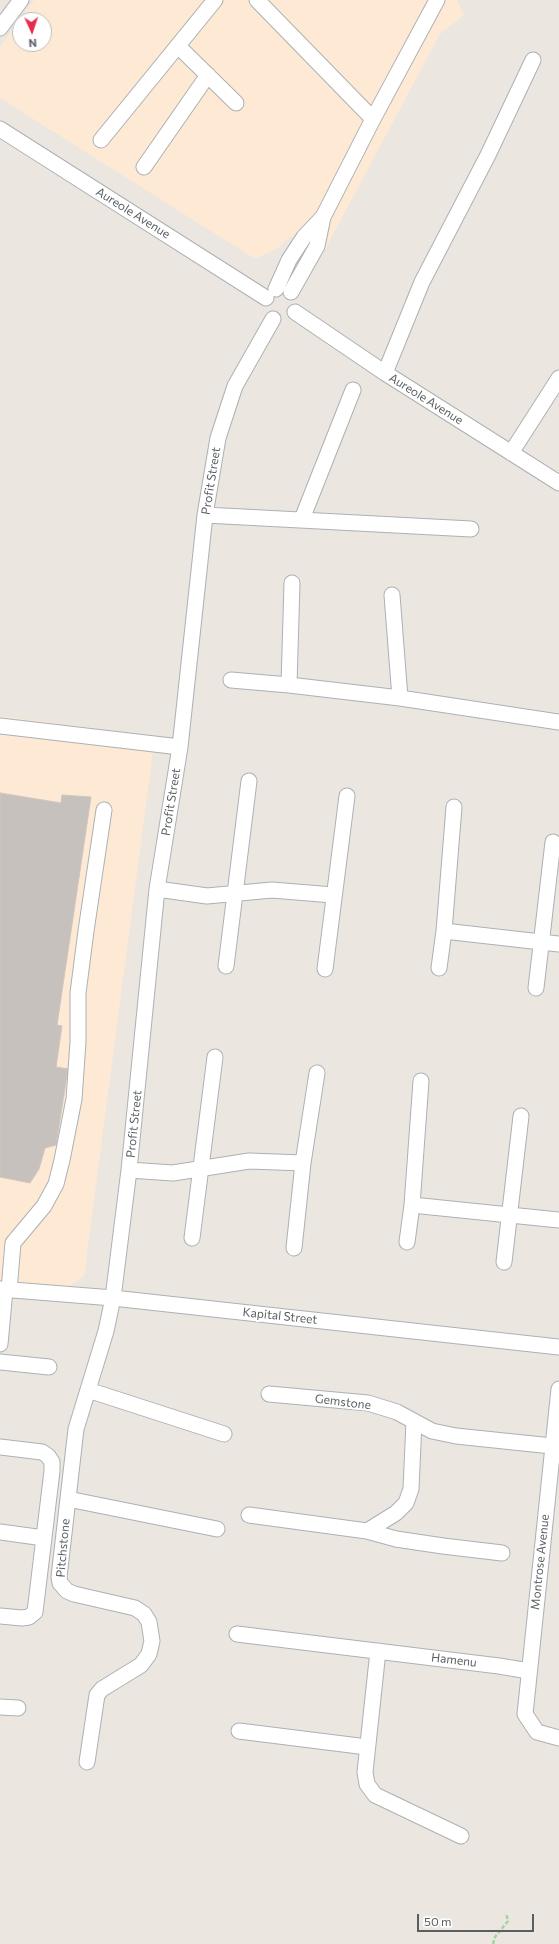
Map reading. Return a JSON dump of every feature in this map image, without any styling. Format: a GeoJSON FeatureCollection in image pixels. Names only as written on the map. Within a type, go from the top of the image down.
{"type":"FeatureCollection","features":[{"type":"Feature","properties":{"kind":"street"},"geometry":{"type":"LineString","coordinates":[[0,28],[21,0]]}},
{"type":"Feature","properties":{"kind":"street"},"geometry":{"type":"LineString","coordinates":[[101,140],[215,0]]}},
{"type":"Feature","properties":{"kind":"street"},"geometry":{"type":"LineString","coordinates":[[257,0],[373,119]]}},
{"type":"Feature","properties":{"kind":"street"},"geometry":{"type":"LineString","coordinates":[[291,292],[317,246],[323,217],[373,119],[437,0]]}},
{"type":"Feature","properties":{"kind":"street"},"geometry":{"type":"LineString","coordinates":[[178,46],[236,103]]}},
{"type":"Feature","properties":{"kind":"street"},"geometry":{"type":"LineString","coordinates":[[384,373],[422,282],[488,155],[533,60]]}},
{"type":"Feature","properties":{"kind":"street"},"geometry":{"type":"LineString","coordinates":[[144,167],[208,75]]}},
{"type":"Feature","properties":{"kind":"street","name":"Aureole Avenue"},"geometry":{"type":"LineString","coordinates":[[0,129],[271,293]]}},
{"type":"Feature","properties":{"kind":"street"},"geometry":{"type":"LineString","coordinates":[[271,293],[282,288],[291,292],[297,301],[295,312],[288,319],[277,321],[273,319],[265,310],[264,305],[290,260],[304,237],[323,217]]}},
{"type":"Feature","properties":{"kind":"street","name":"Aureole Avenue"},"geometry":{"type":"LineString","coordinates":[[295,312],[384,373],[559,483]]}},
{"type":"Feature","properties":{"kind":"street","name":"Profit Street"},"geometry":{"type":"LineString","coordinates":[[113,1298],[129,1170],[157,888],[180,747],[205,514],[218,438],[235,386],[273,319]]}},
{"type":"Feature","properties":{"kind":"street"},"geometry":{"type":"LineString","coordinates":[[511,453],[559,378]]}},
{"type":"Feature","properties":{"kind":"street"},"geometry":{"type":"LineString","coordinates":[[302,518],[353,390]]}},
{"type":"Feature","properties":{"kind":"street"},"geometry":{"type":"LineString","coordinates":[[205,514],[302,518],[471,529]]}},
{"type":"Feature","properties":{"kind":"street"},"geometry":{"type":"LineString","coordinates":[[289,685],[292,583]]}},
{"type":"Feature","properties":{"kind":"street"},"geometry":{"type":"LineString","coordinates":[[392,595],[400,698]]}},
{"type":"Feature","properties":{"kind":"street"},"geometry":{"type":"LineString","coordinates":[[231,680],[400,698],[559,722]]}},
{"type":"Feature","properties":{"kind":"street"},"geometry":{"type":"LineString","coordinates":[[0,726],[180,747]]}},
{"type":"Feature","properties":{"kind":"street"},"geometry":{"type":"LineString","coordinates":[[226,966],[249,781]]}},
{"type":"Feature","properties":{"kind":"street"},"geometry":{"type":"LineString","coordinates":[[325,969],[333,895],[348,796]]}},
{"type":"Feature","properties":{"kind":"street"},"geometry":{"type":"LineString","coordinates":[[439,968],[444,931],[454,807]]}},
{"type":"Feature","properties":{"kind":"street"},"geometry":{"type":"LineString","coordinates":[[0,1344],[5,1290],[13,1243],[44,1206],[56,1184],[74,1099],[78,1042],[78,993],[104,810]]}},
{"type":"Feature","properties":{"kind":"street"},"geometry":{"type":"LineString","coordinates":[[536,988],[553,842]]}},
{"type":"Feature","properties":{"kind":"street"},"geometry":{"type":"LineString","coordinates":[[157,888],[207,896],[272,890],[333,895]]}},
{"type":"Feature","properties":{"kind":"street"},"geometry":{"type":"LineString","coordinates":[[444,931],[559,944]]}},
{"type":"Feature","properties":{"kind":"street"},"geometry":{"type":"LineString","coordinates":[[192,1238],[215,1057]]}},
{"type":"Feature","properties":{"kind":"street"},"geometry":{"type":"LineString","coordinates":[[294,1248],[303,1163],[317,1073]]}},
{"type":"Feature","properties":{"kind":"street"},"geometry":{"type":"LineString","coordinates":[[407,1242],[412,1206],[421,1081]]}},
{"type":"Feature","properties":{"kind":"street"},"geometry":{"type":"LineString","coordinates":[[504,1262],[521,1116]]}},
{"type":"Feature","properties":{"kind":"street"},"geometry":{"type":"LineString","coordinates":[[129,1170],[173,1173],[249,1161],[303,1163]]}},
{"type":"Feature","properties":{"kind":"street"},"geometry":{"type":"LineString","coordinates":[[412,1206],[559,1220]]}},
{"type":"Feature","properties":{"kind":"street","name":"Kapital Street"},"geometry":{"type":"LineString","coordinates":[[5,1290],[113,1298],[559,1347]]}},
{"type":"Feature","properties":{"kind":"street","name":"Pitchstone"},"geometry":{"type":"LineString","coordinates":[[87,1762],[97,1695],[102,1689],[141,1665],[149,1654],[152,1641],[149,1622],[144,1614],[135,1608],[74,1594],[67,1591],[60,1583],[59,1577],[76,1429],[106,1331],[113,1298]]}},
{"type":"Feature","properties":{"kind":"street"},"geometry":{"type":"LineString","coordinates":[[0,1362],[49,1367]]}},
{"type":"Feature","properties":{"kind":"street","name":"Montrose Avenue"},"geometry":{"type":"LineString","coordinates":[[559,1389],[529,1671],[526,1714],[537,1732],[559,1738]]}},
{"type":"Feature","properties":{"kind":"street"},"geometry":{"type":"LineString","coordinates":[[88,1390],[224,1434]]}},
{"type":"Feature","properties":{"kind":"street","name":"Gemstone"},"geometry":{"type":"LineString","coordinates":[[269,1394],[368,1403],[397,1412],[432,1431],[456,1436],[552,1446]]}},
{"type":"Feature","properties":{"kind":"street"},"geometry":{"type":"LineString","coordinates":[[367,1531],[396,1513],[406,1503],[411,1489],[414,1421]]}},
{"type":"Feature","properties":{"kind":"street"},"geometry":{"type":"LineString","coordinates":[[0,1447],[42,1452],[48,1456],[52,1462],[35,1612],[29,1617],[22,1618],[0,1616]]}},
{"type":"Feature","properties":{"kind":"street"},"geometry":{"type":"LineString","coordinates":[[68,1499],[217,1529]]}},
{"type":"Feature","properties":{"kind":"street"},"geometry":{"type":"LineString","coordinates":[[249,1515],[367,1531],[404,1540],[502,1553]]}},
{"type":"Feature","properties":{"kind":"street"},"geometry":{"type":"LineString","coordinates":[[0,1532],[44,1538]]}},
{"type":"Feature","properties":{"kind":"street","name":"Hamenu"},"geometry":{"type":"LineString","coordinates":[[237,1634],[529,1671]]}},
{"type":"Feature","properties":{"kind":"street"},"geometry":{"type":"LineString","coordinates":[[378,1651],[367,1747],[365,1772],[367,1784],[375,1795],[461,1836]]}},
{"type":"Feature","properties":{"kind":"street"},"geometry":{"type":"LineString","coordinates":[[0,1707],[18,1708]]}},
{"type":"Feature","properties":{"kind":"street"},"geometry":{"type":"LineString","coordinates":[[240,1731],[367,1747]]}},
{"type":"Feature","properties":{"kind":"path"},"geometry":{"type":"LineString","coordinates":[[493,1944],[495,1937],[508,1921],[506,1913]]}},
{"type":"Feature","properties":{"kind":"shaded area"},"geometry":{"type":"Polygon","coordinates":[[[34,0],[457,0],[464,15],[440,34],[321,257],[291,236],[278,248],[255,259],[0,98],[0,47],[12,30],[12,52],[52,52],[52,12],[25,12],[34,0]]]}},
{"type":"Feature","properties":{"kind":"shaded area"},"geometry":{"type":"Polygon","coordinates":[[[0,716],[155,736],[84,1276],[62,1291],[0,1285],[0,716]]]}},
{"type":"Feature","properties":{"kind":"building"},"geometry":{"type":"Polygon","coordinates":[[[0,793],[61,803],[62,795],[91,797],[57,1025],[62,1026],[56,1067],[68,1069],[56,1145],[45,1148],[39,1169],[30,1183],[0,1177],[0,793]]]}}]}
